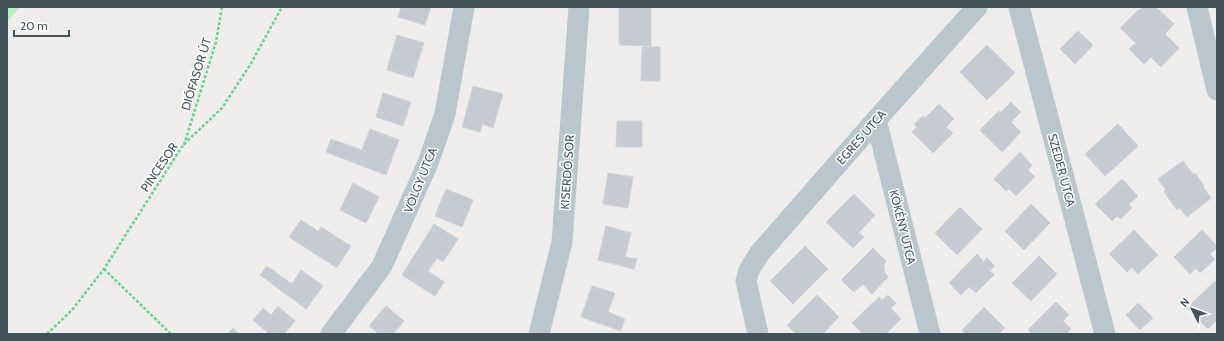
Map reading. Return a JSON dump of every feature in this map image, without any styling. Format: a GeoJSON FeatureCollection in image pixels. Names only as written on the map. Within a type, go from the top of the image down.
{"type":"FeatureCollection","features":[{"type":"Feature","properties":{"kind":"street","name":"VÖLGY UTCA"},"geometry":{"type":"LineString","coordinates":[[331,334],[382,266],[428,163],[445,114],[464,7]]}},
{"type":"Feature","properties":{"kind":"street","name":"KISERDŐ SOR"},"geometry":{"type":"LineString","coordinates":[[539,334],[562,242],[578,7]]}},
{"type":"Feature","properties":{"kind":"street","name":"EGRES UTCA"},"geometry":{"type":"LineString","coordinates":[[758,334],[746,281],[749,270],[759,254],[977,7]]}},
{"type":"Feature","properties":{"kind":"street","name":"SZEDER UTCA"},"geometry":{"type":"LineString","coordinates":[[1019,7],[1105,334]]}},
{"type":"Feature","properties":{"kind":"street"},"geometry":{"type":"LineString","coordinates":[[1197,7],[1217,90]]}},
{"type":"Feature","properties":{"kind":"street","name":"KÖKÉNY UTCA"},"geometry":{"type":"LineString","coordinates":[[876,120],[930,334]]}},
{"type":"Feature","properties":{"kind":"path","name":"DIÓFASOR ÚT"},"geometry":{"type":"LineString","coordinates":[[183,146],[216,42],[222,7]]}},
{"type":"Feature","properties":{"kind":"path","name":"PINCESOR"},"geometry":{"type":"LineString","coordinates":[[47,334],[72,310],[104,269],[183,146],[222,108],[250,65],[282,7]]}},
{"type":"Feature","properties":{"kind":"path"},"geometry":{"type":"LineString","coordinates":[[104,269],[171,334]]}},
{"type":"Feature","properties":{"kind":"green space"},"geometry":{"type":"Polygon","coordinates":[[[7,7],[20,7],[7,22],[7,7]]]}},
{"type":"Feature","properties":{"kind":"building"},"geometry":{"type":"Polygon","coordinates":[[[401,7],[431,7],[425,25],[398,17],[401,7]]]}},
{"type":"Feature","properties":{"kind":"building"},"geometry":{"type":"Polygon","coordinates":[[[619,7],[651,7],[651,46],[619,45],[619,7]]]}},
{"type":"Feature","properties":{"kind":"building"},"geometry":{"type":"Polygon","coordinates":[[[1143,7],[1156,7],[1174,24],[1165,34],[1179,48],[1161,67],[1151,57],[1144,64],[1129,49],[1136,43],[1120,28],[1139,9],[1140,10],[1143,7]]]}},
{"type":"Feature","properties":{"kind":"building"},"geometry":{"type":"Polygon","coordinates":[[[1078,31],[1093,45],[1075,64],[1060,49],[1078,31]]]}},
{"type":"Feature","properties":{"kind":"building"},"geometry":{"type":"Polygon","coordinates":[[[397,35],[424,43],[413,78],[387,70],[397,35]]]}},
{"type":"Feature","properties":{"kind":"building"},"geometry":{"type":"Polygon","coordinates":[[[987,45],[1015,73],[987,100],[960,72],[987,45]]]}},
{"type":"Feature","properties":{"kind":"building"},"geometry":{"type":"Polygon","coordinates":[[[642,47],[660,47],[660,81],[641,81],[642,47]]]}},
{"type":"Feature","properties":{"kind":"building"},"geometry":{"type":"Polygon","coordinates":[[[473,86],[503,94],[493,128],[482,124],[480,132],[462,127],[473,86]]]}},
{"type":"Feature","properties":{"kind":"building"},"geometry":{"type":"Polygon","coordinates":[[[383,93],[411,102],[403,126],[376,117],[383,93]]]}},
{"type":"Feature","properties":{"kind":"building"},"geometry":{"type":"Polygon","coordinates":[[[1011,102],[1021,112],[1011,122],[1021,132],[1002,152],[980,130],[999,111],[1001,112],[1011,102]]]}},
{"type":"Feature","properties":{"kind":"building"},"geometry":{"type":"Polygon","coordinates":[[[939,104],[954,119],[946,127],[953,133],[933,153],[912,132],[917,127],[914,124],[923,116],[925,118],[939,104]]]}},
{"type":"Feature","properties":{"kind":"building"},"geometry":{"type":"Polygon","coordinates":[[[617,121],[642,121],[642,147],[616,147],[617,121]]]}},
{"type":"Feature","properties":{"kind":"building"},"geometry":{"type":"Polygon","coordinates":[[[1118,124],[1138,146],[1105,176],[1085,154],[1118,124]]]}},
{"type":"Feature","properties":{"kind":"building"},"geometry":{"type":"Polygon","coordinates":[[[370,129],[399,140],[386,175],[326,152],[331,139],[362,150],[370,129]]]}},
{"type":"Feature","properties":{"kind":"building"},"geometry":{"type":"Polygon","coordinates":[[[1020,152],[1032,165],[1028,170],[1035,177],[1016,196],[1009,189],[1006,191],[994,179],[1020,152]]]}},
{"type":"Feature","properties":{"kind":"building"},"geometry":{"type":"Polygon","coordinates":[[[1183,161],[1193,174],[1195,173],[1211,198],[1187,217],[1180,208],[1177,210],[1164,192],[1166,190],[1158,179],[1183,161]]]}},
{"type":"Feature","properties":{"kind":"building"},"geometry":{"type":"Polygon","coordinates":[[[608,173],[633,177],[628,208],[603,204],[608,173]]]}},
{"type":"Feature","properties":{"kind":"building"},"geometry":{"type":"Polygon","coordinates":[[[1122,179],[1138,196],[1129,204],[1132,208],[1121,219],[1117,216],[1112,221],[1095,204],[1122,179]]]}},
{"type":"Feature","properties":{"kind":"building"},"geometry":{"type":"Polygon","coordinates":[[[353,183],[379,197],[366,223],[340,210],[353,183]]]}},
{"type":"Feature","properties":{"kind":"building"},"geometry":{"type":"Polygon","coordinates":[[[446,189],[473,200],[462,227],[435,216],[446,189]]]}},
{"type":"Feature","properties":{"kind":"building"},"geometry":{"type":"Polygon","coordinates":[[[854,194],[875,215],[859,232],[864,237],[853,248],[826,222],[854,194]]]}},
{"type":"Feature","properties":{"kind":"building"},"geometry":{"type":"Polygon","coordinates":[[[1031,204],[1050,223],[1024,250],[1005,231],[1031,204]]]}},
{"type":"Feature","properties":{"kind":"building"},"geometry":{"type":"Polygon","coordinates":[[[960,207],[982,229],[957,255],[935,233],[960,207]]]}},
{"type":"Feature","properties":{"kind":"building"},"geometry":{"type":"Polygon","coordinates":[[[301,220],[318,231],[321,227],[351,246],[337,268],[289,237],[301,220]]]}},
{"type":"Feature","properties":{"kind":"building"},"geometry":{"type":"Polygon","coordinates":[[[434,224],[458,239],[443,262],[437,258],[428,271],[444,282],[435,296],[402,275],[434,224]]]}},
{"type":"Feature","properties":{"kind":"building"},"geometry":{"type":"Polygon","coordinates":[[[606,226],[631,233],[625,257],[637,259],[634,269],[598,260],[606,226]]]}},
{"type":"Feature","properties":{"kind":"building"},"geometry":{"type":"Polygon","coordinates":[[[1134,230],[1158,255],[1138,274],[1132,267],[1127,272],[1109,254],[1134,230]]]}},
{"type":"Feature","properties":{"kind":"building"},"geometry":{"type":"Polygon","coordinates":[[[1202,230],[1217,246],[1217,248],[1210,254],[1215,259],[1200,273],[1196,268],[1190,274],[1174,257],[1202,230]]]}},
{"type":"Feature","properties":{"kind":"building"},"geometry":{"type":"Polygon","coordinates":[[[805,246],[828,269],[793,304],[770,281],[805,246]]]}},
{"type":"Feature","properties":{"kind":"building"},"geometry":{"type":"Polygon","coordinates":[[[873,248],[886,261],[884,269],[888,277],[872,294],[863,284],[854,292],[841,280],[873,248]]]}},
{"type":"Feature","properties":{"kind":"building"},"geometry":{"type":"Polygon","coordinates":[[[977,254],[984,262],[987,258],[995,266],[991,270],[988,268],[994,275],[976,293],[969,287],[961,295],[949,283],[977,254]]]}},
{"type":"Feature","properties":{"kind":"building"},"geometry":{"type":"Polygon","coordinates":[[[1039,256],[1057,274],[1031,301],[1012,283],[1039,256]]]}},
{"type":"Feature","properties":{"kind":"building"},"geometry":{"type":"Polygon","coordinates":[[[267,266],[292,284],[301,270],[323,286],[306,309],[260,275],[267,266]]]}},
{"type":"Feature","properties":{"kind":"building"},"geometry":{"type":"Polygon","coordinates":[[[1215,281],[1217,284],[1217,320],[1208,329],[1187,308],[1215,281]]]}},
{"type":"Feature","properties":{"kind":"building"},"geometry":{"type":"Polygon","coordinates":[[[592,286],[615,293],[608,312],[625,319],[621,331],[581,317],[592,286]]]}},
{"type":"Feature","properties":{"kind":"building"},"geometry":{"type":"Polygon","coordinates":[[[817,295],[839,317],[823,334],[796,334],[787,325],[817,295]]]}},
{"type":"Feature","properties":{"kind":"building"},"geometry":{"type":"Polygon","coordinates":[[[888,295],[896,303],[891,308],[901,319],[886,334],[863,334],[852,323],[879,297],[882,300],[888,295]]]}},
{"type":"Feature","properties":{"kind":"building"},"geometry":{"type":"Polygon","coordinates":[[[1056,302],[1069,315],[1063,321],[1071,329],[1066,334],[1032,334],[1028,330],[1056,302]]]}},
{"type":"Feature","properties":{"kind":"building"},"geometry":{"type":"Polygon","coordinates":[[[1138,303],[1153,318],[1140,330],[1126,315],[1138,303]]]}},
{"type":"Feature","properties":{"kind":"building"},"geometry":{"type":"Polygon","coordinates":[[[278,306],[295,321],[284,334],[269,334],[253,320],[263,308],[271,315],[278,306]]]}},
{"type":"Feature","properties":{"kind":"building"},"geometry":{"type":"Polygon","coordinates":[[[386,306],[404,321],[393,334],[379,334],[369,326],[386,306]]]}},
{"type":"Feature","properties":{"kind":"building"},"geometry":{"type":"Polygon","coordinates":[[[984,307],[1005,328],[999,334],[966,334],[962,330],[984,307]]]}},
{"type":"Feature","properties":{"kind":"building"},"geometry":{"type":"Polygon","coordinates":[[[233,328],[239,334],[227,334],[233,328]]]}}]}
